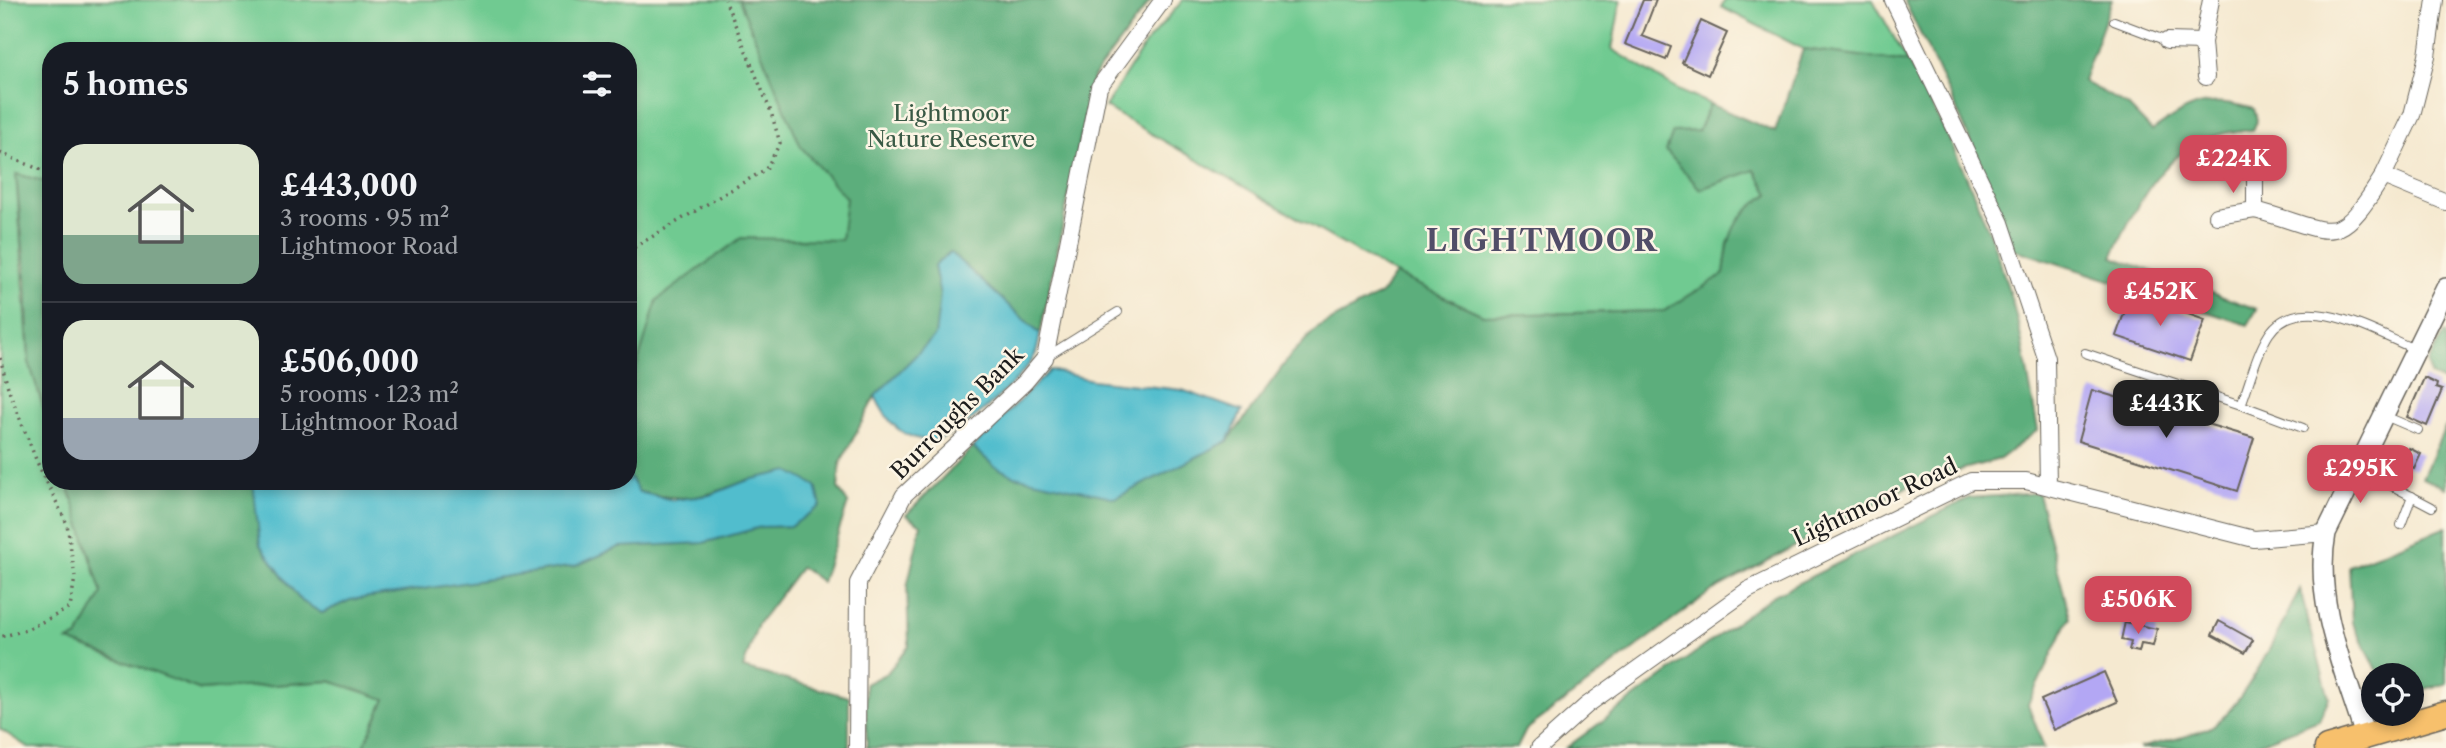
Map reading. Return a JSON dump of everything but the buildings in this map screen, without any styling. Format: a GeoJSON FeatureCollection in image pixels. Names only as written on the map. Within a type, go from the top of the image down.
{"type":"FeatureCollection","features":[{"type":"Feature","properties":{"kind":"main road"},"geometry":{"type":"LineString","coordinates":[[2327,748],[2446,713]]}},
{"type":"Feature","properties":{"kind":"street","name":"Burroughs Bank"},"geometry":{"type":"LineString","coordinates":[[858,748],[858,583],[904,495],[1025,382],[1045,358],[1099,87],[1163,0]]}},
{"type":"Feature","properties":{"kind":"street"},"geometry":{"type":"LineString","coordinates":[[1893,0],[2001,223],[2046,358],[2048,486]]}},
{"type":"Feature","properties":{"kind":"street"},"geometry":{"type":"LineString","coordinates":[[2206,77],[2203,42],[2211,0]]}},
{"type":"Feature","properties":{"kind":"street"},"geometry":{"type":"LineString","coordinates":[[2217,216],[2255,210],[2337,231],[2358,215],[2382,176],[2412,115],[2427,56],[2435,0]]}},
{"type":"Feature","properties":{"kind":"street"},"geometry":{"type":"LineString","coordinates":[[2167,41],[2203,42]]}},
{"type":"Feature","properties":{"kind":"street"},"geometry":{"type":"LineString","coordinates":[[2382,176],[2446,202]]}},
{"type":"Feature","properties":{"kind":"street"},"geometry":{"type":"LineString","coordinates":[[2255,181],[2255,210]]}},
{"type":"Feature","properties":{"kind":"street"},"geometry":{"type":"LineString","coordinates":[[2365,736],[2326,606],[2322,566],[2326,533],[2446,288]]}},
{"type":"Feature","properties":{"kind":"street","name":"Lightmoor Road"},"geometry":{"type":"LineString","coordinates":[[1539,748],[1587,705],[1748,590],[1971,481],[2026,481],[2254,539],[2326,533]]}},
{"type":"Feature","properties":{"kind":"lane"},"geometry":{"type":"LineString","coordinates":[[2114,21],[2167,41]]}},
{"type":"Feature","properties":{"kind":"lane"},"geometry":{"type":"LineString","coordinates":[[1045,358],[1118,312]]}},
{"type":"Feature","properties":{"kind":"lane"},"geometry":{"type":"LineString","coordinates":[[2241,405],[2271,331],[2296,315],[2316,313],[2341,317],[2417,351]]}},
{"type":"Feature","properties":{"kind":"lane"},"geometry":{"type":"LineString","coordinates":[[2085,353],[2303,428]]}},
{"type":"Feature","properties":{"kind":"lane"},"geometry":{"type":"LineString","coordinates":[[2385,416],[2418,430]]}},
{"type":"Feature","properties":{"kind":"lane"},"geometry":{"type":"LineString","coordinates":[[2357,468],[2432,507]]}},
{"type":"Feature","properties":{"kind":"lane"},"geometry":{"type":"LineString","coordinates":[[2401,525],[2412,496]]}},
{"type":"Feature","properties":{"kind":"path"},"geometry":{"type":"LineString","coordinates":[[637,246],[766,169],[780,143],[771,112],[725,0]]}},
{"type":"Feature","properties":{"kind":"path"},"geometry":{"type":"LineString","coordinates":[[0,153],[42,170]]}},
{"type":"Feature","properties":{"kind":"path"},"geometry":{"type":"LineString","coordinates":[[0,358],[9,391],[42,471]]}},
{"type":"Feature","properties":{"kind":"path"},"geometry":{"type":"LineString","coordinates":[[0,637],[26,629],[70,608],[75,577],[66,524],[53,490]]}},
{"type":"Feature","properties":{"kind":"green space","name":"Lightmoor Nature Reserve"},"geometry":{"type":"Polygon","coordinates":[[[0,0],[1151,0],[1093,77],[1040,334],[950,252],[940,295],[936,336],[875,396],[840,464],[838,488],[848,503],[820,505],[737,499],[637,476],[637,42],[42,42],[42,181],[16,174],[29,362],[42,403],[42,490],[70,490],[102,594],[77,638],[70,640],[201,690],[330,681],[386,699],[363,748],[29,748],[0,729],[0,0]]]}},
{"type":"Feature","properties":{"kind":"green space","name":"Lightmoor Nature Reserve"},"geometry":{"type":"Polygon","coordinates":[[[739,0],[1151,0],[1093,77],[1040,334],[950,252],[934,266],[940,295],[936,336],[875,396],[840,464],[838,488],[848,503],[822,582],[801,567],[758,624],[743,668],[849,697],[849,748],[363,748],[385,699],[330,681],[201,690],[68,641],[77,638],[102,594],[70,490],[255,490],[260,545],[300,600],[322,613],[350,600],[575,566],[619,547],[703,543],[761,527],[791,526],[748,480],[695,497],[670,497],[639,492],[637,365],[657,300],[741,238],[841,240],[846,198],[801,147],[739,0]]]}},
{"type":"Feature","properties":{"kind":"green space"},"geometry":{"type":"Polygon","coordinates":[[[1183,0],[1621,0],[1612,49],[1680,91],[1710,104],[1698,131],[1755,170],[1770,195],[1728,243],[1724,274],[1664,311],[1483,315],[1395,274],[1105,107],[1145,44],[1183,0]]]}},
{"type":"Feature","properties":{"kind":"green space"},"geometry":{"type":"Polygon","coordinates":[[[1725,0],[1873,0],[1908,62],[1803,49],[1721,7],[1725,0]]]}},
{"type":"Feature","properties":{"kind":"green space"},"geometry":{"type":"Polygon","coordinates":[[[1904,0],[2112,0],[2083,81],[2128,106],[2152,131],[2178,114],[2200,105],[2224,102],[2254,109],[2257,120],[2252,130],[2225,133],[2201,141],[2181,153],[2164,170],[2135,210],[2112,257],[2257,309],[2248,325],[2013,249],[1960,116],[1904,0]]]}},
{"type":"Feature","properties":{"kind":"green space"},"geometry":{"type":"Polygon","coordinates":[[[1803,49],[1908,62],[1942,125],[1972,189],[2009,290],[2021,337],[2038,430],[2000,459],[1916,482],[1713,590],[1526,730],[1517,748],[867,748],[865,684],[887,673],[909,646],[907,587],[921,525],[906,515],[973,447],[994,466],[1116,498],[1228,441],[1291,355],[1316,329],[1381,294],[1395,274],[1483,315],[1664,311],[1724,274],[1734,227],[1747,211],[1769,194],[1755,170],[1700,189],[1666,151],[1673,132],[1698,131],[1710,104],[1775,132],[1803,49]]]}},
{"type":"Feature","properties":{"kind":"green space"},"geometry":{"type":"Polygon","coordinates":[[[16,174],[42,181],[42,403],[29,362],[26,279],[16,174]]]}},
{"type":"Feature","properties":{"kind":"green space"},"geometry":{"type":"Polygon","coordinates":[[[2444,333],[2446,383],[2430,375],[2428,363],[2444,333]]]}},
{"type":"Feature","properties":{"kind":"green space"},"geometry":{"type":"Polygon","coordinates":[[[2446,425],[2446,488],[2422,478],[2446,425]]]}},
{"type":"Feature","properties":{"kind":"green space"},"geometry":{"type":"Polygon","coordinates":[[[2038,493],[2070,617],[2028,704],[2044,748],[1566,748],[1772,596],[1969,498],[2038,493]]]}},
{"type":"Feature","properties":{"kind":"green space"},"geometry":{"type":"Polygon","coordinates":[[[2446,527],[2446,684],[2424,689],[2424,663],[2374,663],[2352,623],[2349,566],[2446,527]]]}},
{"type":"Feature","properties":{"kind":"green space"},"geometry":{"type":"Polygon","coordinates":[[[2300,589],[2329,698],[2319,720],[2247,748],[2139,748],[2199,732],[2220,720],[2234,705],[2260,666],[2300,589]]]}},
{"type":"Feature","properties":{"kind":"water"},"geometry":{"type":"Polygon","coordinates":[[[950,252],[1040,334],[1036,353],[1028,365],[988,406],[957,430],[931,440],[920,439],[896,427],[875,396],[935,336],[940,295],[934,266],[950,252]]]}},
{"type":"Feature","properties":{"kind":"water"},"geometry":{"type":"Polygon","coordinates":[[[1050,370],[1092,380],[1182,390],[1242,411],[1228,441],[1116,498],[1014,476],[994,466],[973,447],[1050,370]]]}},
{"type":"Feature","properties":{"kind":"water"},"geometry":{"type":"Polygon","coordinates":[[[789,471],[816,486],[821,506],[791,526],[761,527],[703,543],[619,547],[575,566],[350,600],[322,613],[300,600],[260,545],[254,490],[637,489],[639,492],[673,500],[710,495],[748,480],[789,471]]]}},
{"type":"Feature","properties":{"kind":"district","name":"LIGHTMOOR"},"geometry":{"type":"Point","coordinates":[1542,241]}}]}
